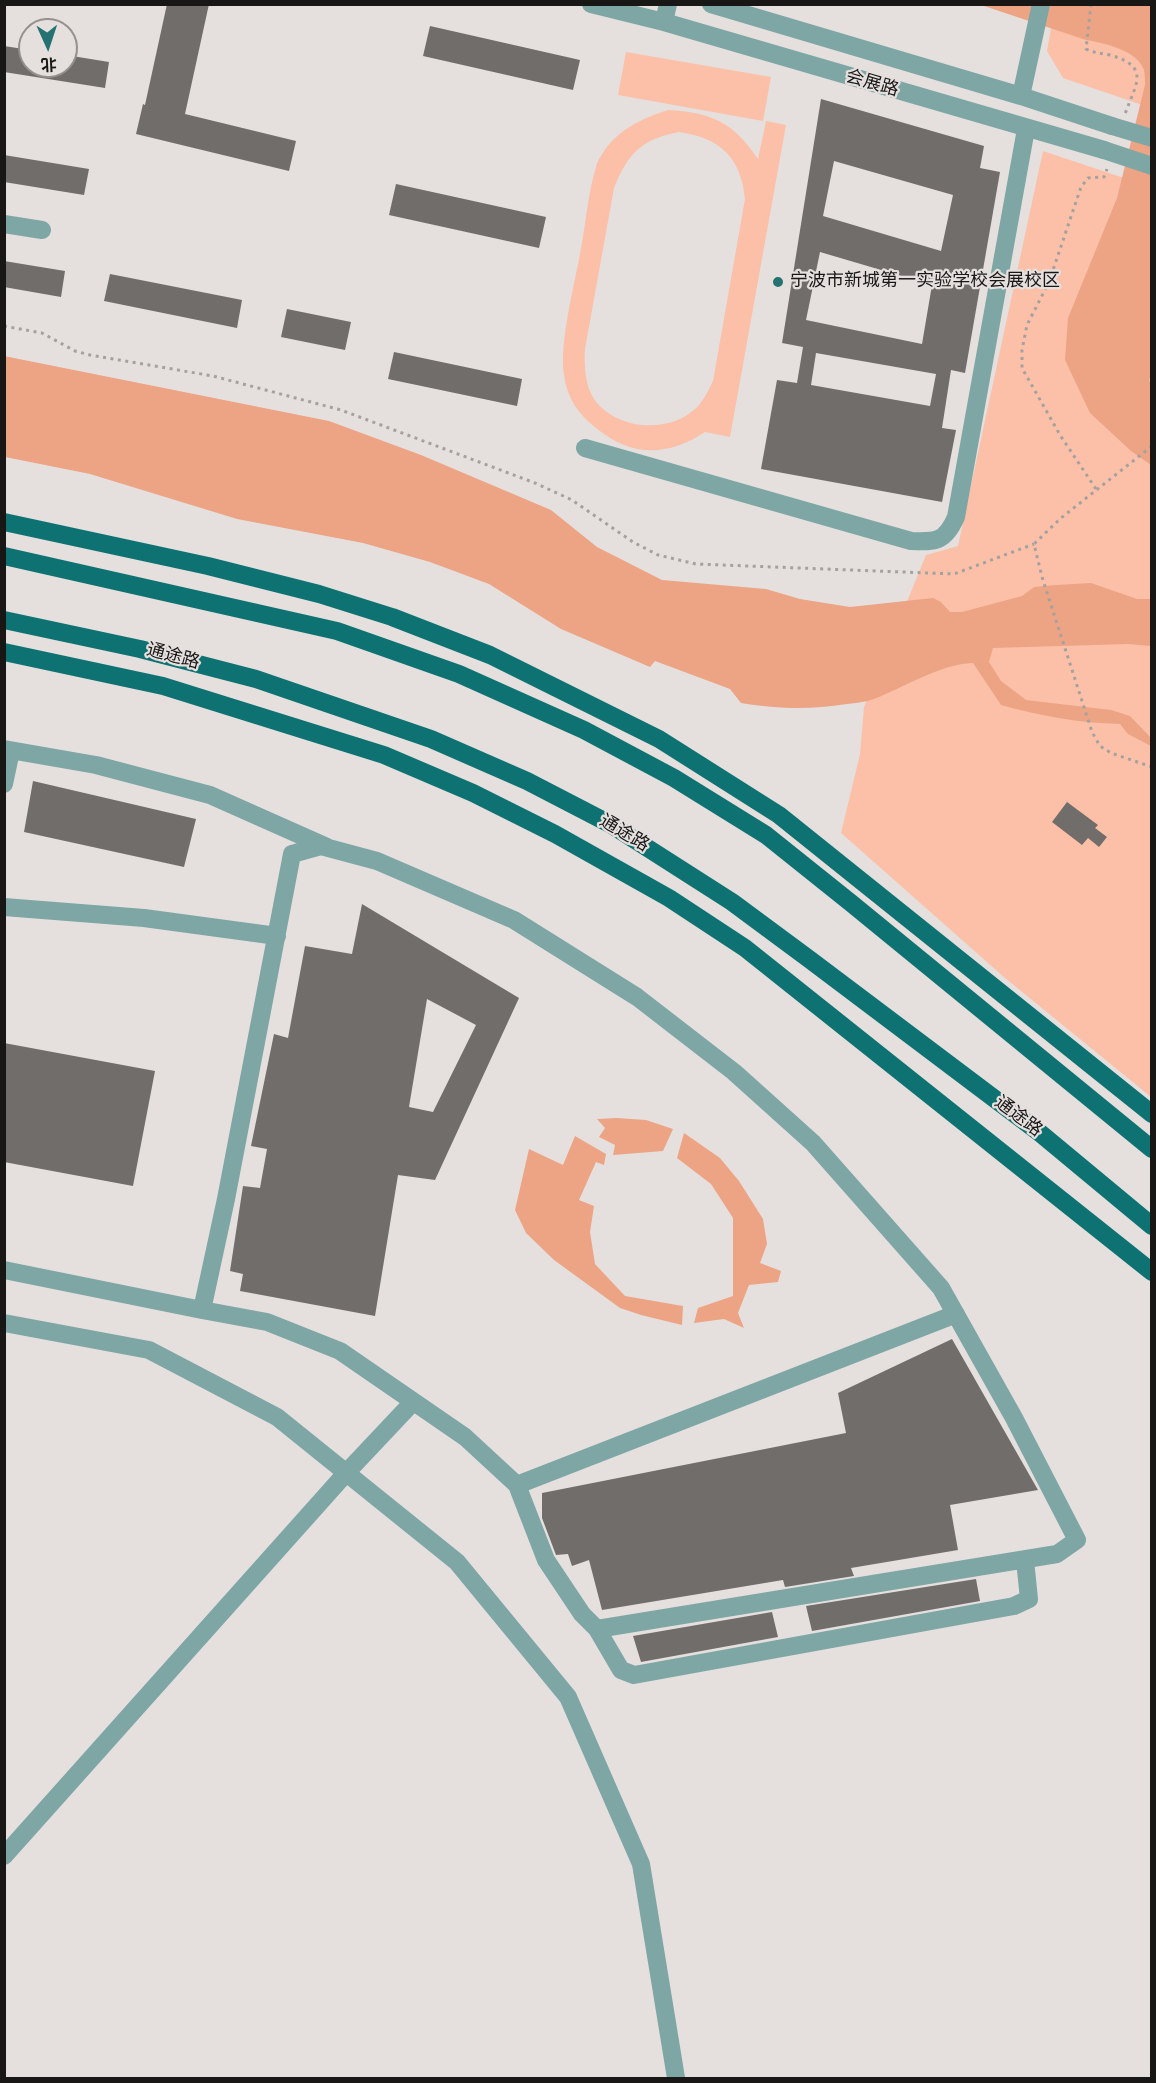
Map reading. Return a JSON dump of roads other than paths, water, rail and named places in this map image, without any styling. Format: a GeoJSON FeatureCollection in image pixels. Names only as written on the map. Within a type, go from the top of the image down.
{"type":"FeatureCollection","features":[{"type":"Feature","properties":{"kind":"main road"},"geometry":{"type":"LineString","coordinates":[[4,522],[208,566],[319,594],[392,617],[490,656],[659,739],[779,815],[1152,1114]]}},
{"type":"Feature","properties":{"kind":"main road"},"geometry":{"type":"LineString","coordinates":[[4,556],[338,631],[459,674],[584,730],[674,778],[766,836],[1152,1149]]}},
{"type":"Feature","properties":{"kind":"main road","name":"通途路"},"geometry":{"type":"LineString","coordinates":[[4,620],[140,649],[267,683],[431,739],[527,781],[610,824],[732,902],[1040,1133],[1152,1226]]}},
{"type":"Feature","properties":{"kind":"main road"},"geometry":{"type":"LineString","coordinates":[[4,652],[163,686],[384,755],[473,794],[555,834],[669,898],[744,948],[1152,1272]]}},
{"type":"Feature","properties":{"kind":"street","name":"会展路"},"geometry":{"type":"LineString","coordinates":[[591,4],[664,22],[1026,129],[1106,158],[1152,166]]}},
{"type":"Feature","properties":{"kind":"street"},"geometry":{"type":"LineString","coordinates":[[664,22],[668,4]]}},
{"type":"Feature","properties":{"kind":"street","name":"会展路"},"geometry":{"type":"LineString","coordinates":[[711,4],[1118,123],[1152,138]]}},
{"type":"Feature","properties":{"kind":"street"},"geometry":{"type":"LineString","coordinates":[[1022,96],[1041,4]]}},
{"type":"Feature","properties":{"kind":"street"},"geometry":{"type":"LineString","coordinates":[[585,448],[911,541],[929,542],[939,539],[950,531],[956,517],[1026,129]]}},
{"type":"Feature","properties":{"kind":"street"},"geometry":{"type":"LineString","coordinates":[[4,224],[42,230]]}},
{"type":"Feature","properties":{"kind":"street"},"geometry":{"type":"LineString","coordinates":[[4,784],[8,750],[96,765],[210,795],[329,848]]}},
{"type":"Feature","properties":{"kind":"street"},"geometry":{"type":"LineString","coordinates":[[202,1310],[226,1199],[292,854],[321,846],[377,861],[514,920],[637,998],[734,1072],[813,1143],[941,1288],[1014,1418],[1077,1540],[1057,1554],[1025,1560],[597,1629]]}},
{"type":"Feature","properties":{"kind":"street"},"geometry":{"type":"LineString","coordinates":[[4,907],[144,918],[277,936]]}},
{"type":"Feature","properties":{"kind":"street"},"geometry":{"type":"LineString","coordinates":[[4,1270],[267,1322],[340,1351],[465,1437],[517,1485],[546,1560],[582,1614],[597,1629],[621,1670],[634,1675],[1014,1606],[1029,1599],[1025,1560]]}},
{"type":"Feature","properties":{"kind":"street"},"geometry":{"type":"LineString","coordinates":[[517,1485],[956,1314]]}},
{"type":"Feature","properties":{"kind":"street"},"geometry":{"type":"LineString","coordinates":[[4,1323],[149,1350],[277,1417],[458,1562],[568,1697],[640,1863],[676,2079]]}},
{"type":"Feature","properties":{"kind":"street"},"geometry":{"type":"LineString","coordinates":[[4,1856],[347,1472],[413,1402]]}},
{"type":"Feature","properties":{"kind":"place","name":"宁波市新城第一实验学校会展校区"},"geometry":{"type":"Point","coordinates":[778,282]}}]}
